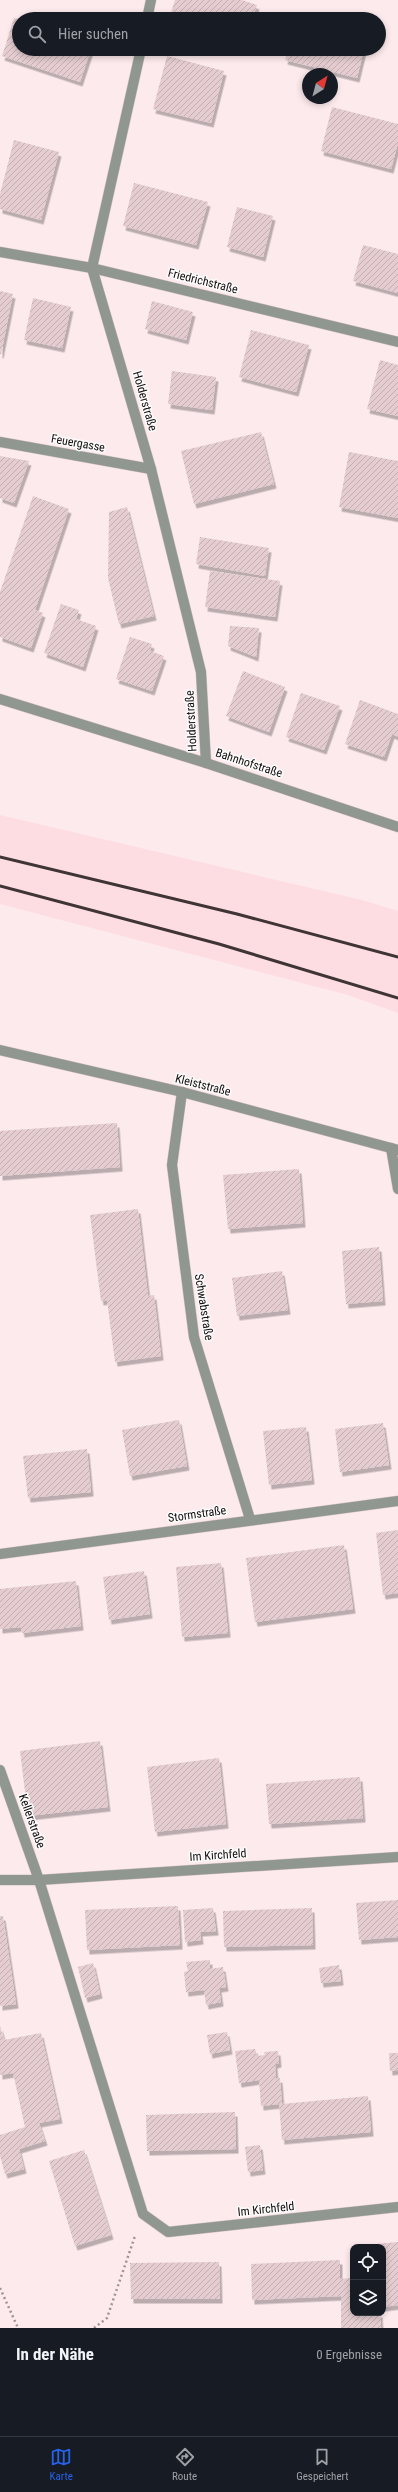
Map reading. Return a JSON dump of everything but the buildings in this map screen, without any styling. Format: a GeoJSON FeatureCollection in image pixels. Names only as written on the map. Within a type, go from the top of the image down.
{"type":"FeatureCollection","features":[{"type":"Feature","properties":{"kind":"street"},"geometry":{"type":"LineString","coordinates":[[149,12],[152,0]]}},
{"type":"Feature","properties":{"kind":"street","name":"Holderstraße"},"geometry":{"type":"LineString","coordinates":[[139,56],[92,268],[151,469],[201,672],[206,763]]}},
{"type":"Feature","properties":{"kind":"street","name":"Friedrichstraße"},"geometry":{"type":"LineString","coordinates":[[0,252],[92,268],[398,342]]}},
{"type":"Feature","properties":{"kind":"street","name":"Feuergasse"},"geometry":{"type":"LineString","coordinates":[[0,442],[151,469]]}},
{"type":"Feature","properties":{"kind":"street","name":"Bahnhofstraße"},"geometry":{"type":"LineString","coordinates":[[0,699],[206,763],[398,827]]}},
{"type":"Feature","properties":{"kind":"street","name":"Kleiststraße"},"geometry":{"type":"LineString","coordinates":[[0,1050],[182,1092],[394,1149]]}},
{"type":"Feature","properties":{"kind":"street","name":"Schwabstraße"},"geometry":{"type":"LineString","coordinates":[[182,1092],[172,1165],[194,1337],[250,1520]]}},
{"type":"Feature","properties":{"kind":"street"},"geometry":{"type":"LineString","coordinates":[[394,1149],[398,1189]]}},
{"type":"Feature","properties":{"kind":"street","name":"Stormstraße"},"geometry":{"type":"LineString","coordinates":[[0,1554],[398,1501]]}},
{"type":"Feature","properties":{"kind":"street","name":"Kellerstraße"},"geometry":{"type":"LineString","coordinates":[[0,1770],[39,1880]]}},
{"type":"Feature","properties":{"kind":"street","name":"Im Kirchfeld"},"geometry":{"type":"LineString","coordinates":[[0,1880],[39,1880],[398,1857]]}},
{"type":"Feature","properties":{"kind":"street"},"geometry":{"type":"LineString","coordinates":[[39,1880],[143,2214]]}},
{"type":"Feature","properties":{"kind":"street","name":"Im Kirchfeld"},"geometry":{"type":"LineString","coordinates":[[143,2214],[168,2232],[398,2207]]}},
{"type":"Feature","properties":{"kind":"path"},"geometry":{"type":"LineString","coordinates":[[94,2328],[107,2318],[143,2214]]}},
{"type":"Feature","properties":{"kind":"path"},"geometry":{"type":"LineString","coordinates":[[0,2288],[18,2328]]}},
{"type":"Feature","properties":{"kind":"shaded area"},"geometry":{"type":"Polygon","coordinates":[[[0,815],[362,900],[398,911],[398,1013],[348,995],[0,904],[0,815]]]}},
{"type":"Feature","properties":{"kind":"railway"},"geometry":{"type":"LineString","coordinates":[[0,857],[237,914],[398,957]]}},
{"type":"Feature","properties":{"kind":"railway"},"geometry":{"type":"LineString","coordinates":[[0,886],[219,944],[398,998]]}}]}
